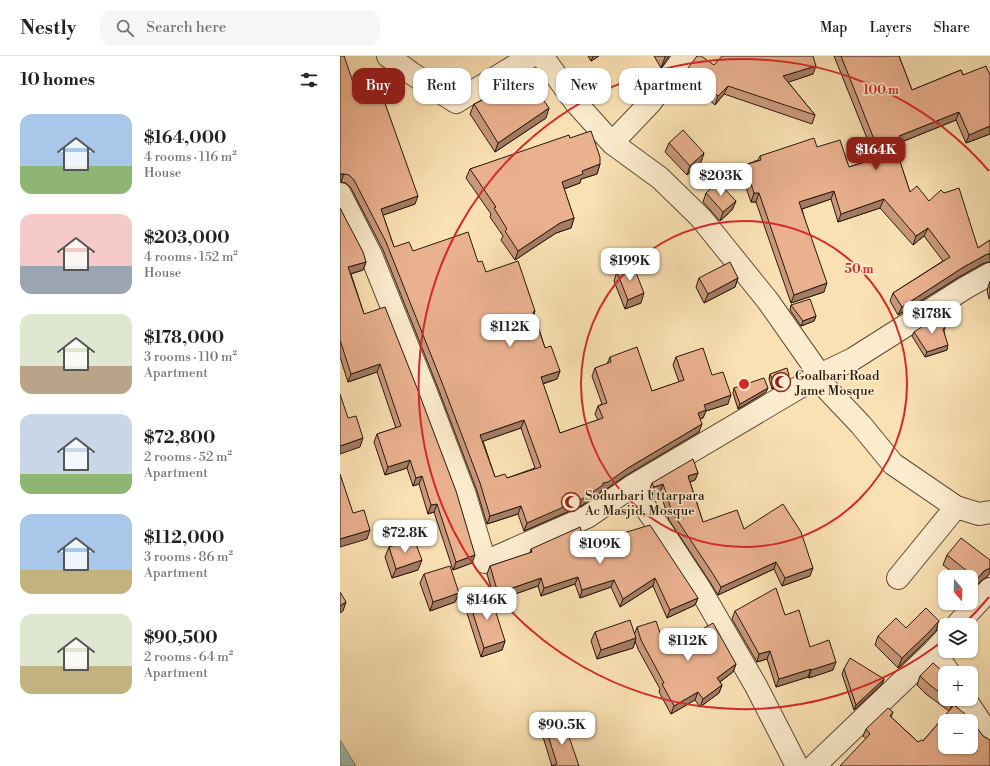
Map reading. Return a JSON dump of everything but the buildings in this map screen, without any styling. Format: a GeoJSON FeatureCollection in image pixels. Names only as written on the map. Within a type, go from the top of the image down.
{"type":"FeatureCollection","features":[{"type":"Feature","properties":{"kind":"street"},"geometry":{"type":"LineString","coordinates":[[388,56],[456,102],[531,56]]}},
{"type":"Feature","properties":{"kind":"street"},"geometry":{"type":"LineString","coordinates":[[542,56],[576,103],[612,143],[660,178],[701,218],[768,301],[820,375],[825,387],[861,425],[893,464],[956,507],[979,514],[990,512]]}},
{"type":"Feature","properties":{"kind":"street"},"geometry":{"type":"LineString","coordinates":[[612,143],[650,103],[685,56]]}},
{"type":"Feature","properties":{"kind":"street"},"geometry":{"type":"LineString","coordinates":[[340,194],[371,255],[426,392],[466,495],[484,562],[587,517],[631,487],[820,375],[853,359],[965,288],[990,274]]}},
{"type":"Feature","properties":{"kind":"street"},"geometry":{"type":"LineString","coordinates":[[631,487],[700,588],[756,686],[797,766]]}},
{"type":"Feature","properties":{"kind":"street"},"geometry":{"type":"LineString","coordinates":[[898,578],[956,507]]}},
{"type":"Feature","properties":{"kind":"street"},"geometry":{"type":"LineString","coordinates":[[963,618],[990,589]]}},
{"type":"Feature","properties":{"kind":"street"},"geometry":{"type":"LineString","coordinates":[[814,766],[938,647]]}},
{"type":"Feature","properties":{"kind":"street"},"geometry":{"type":"LineString","coordinates":[[970,706],[990,735]]}},
{"type":"Feature","properties":{"kind":"shaded area"},"geometry":{"type":"Polygon","coordinates":[[[340,740],[356,766],[340,766],[340,740]]]}},
{"type":"Feature","properties":{"kind":"place","name":"Goalbari Road Jame Mosque"},"geometry":{"type":"Point","coordinates":[781,382]}},
{"type":"Feature","properties":{"kind":"place","name":"Sodurbari Uttarpara Ac Masjid, Mosque"},"geometry":{"type":"Point","coordinates":[571,502]}}]}
